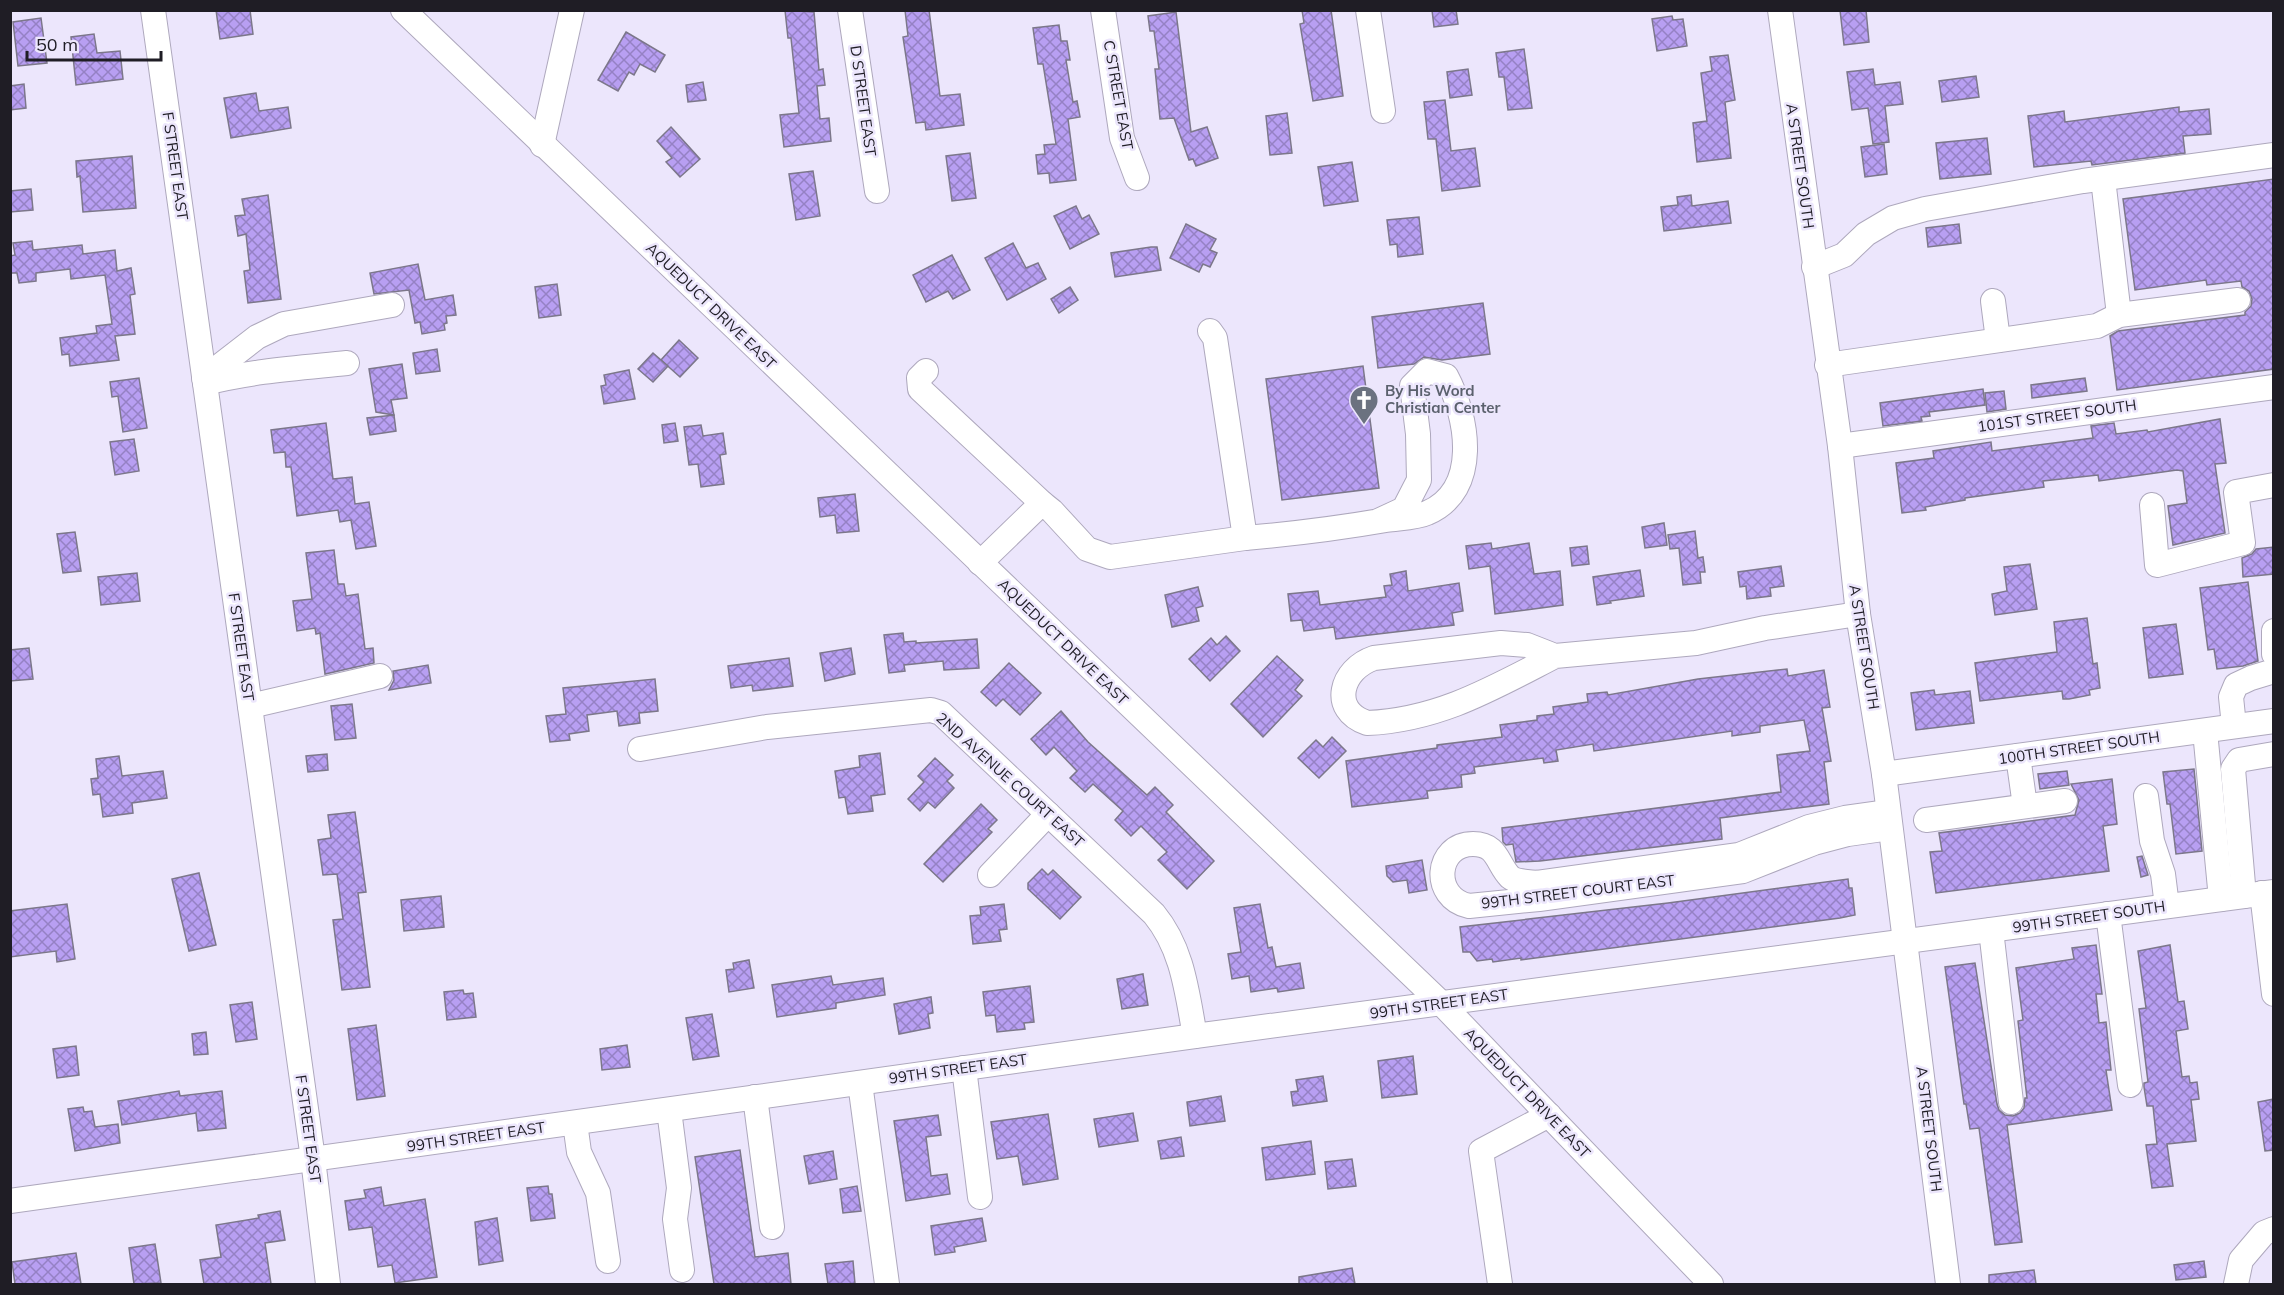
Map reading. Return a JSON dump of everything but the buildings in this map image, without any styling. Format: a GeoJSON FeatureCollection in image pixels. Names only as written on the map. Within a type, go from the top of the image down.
{"type":"FeatureCollection","features":[{"type":"Feature","properties":{"kind":"street","name":"F STREET EAST"},"geometry":{"type":"LineString","coordinates":[[153,10],[313,1159],[328,1284]]}},
{"type":"Feature","properties":{"kind":"street","name":"AQUEDUCT DRIVE EAST"},"geometry":{"type":"LineString","coordinates":[[403,10],[1441,1003],[1711,1284]]}},
{"type":"Feature","properties":{"kind":"street"},"geometry":{"type":"LineString","coordinates":[[542,145],[572,10]]}},
{"type":"Feature","properties":{"kind":"street","name":"D STREET EAST"},"geometry":{"type":"LineString","coordinates":[[850,10],[877,191]]}},
{"type":"Feature","properties":{"kind":"street","name":"C STREET EAST"},"geometry":{"type":"LineString","coordinates":[[1103,10],[1122,138],[1137,178]]}},
{"type":"Feature","properties":{"kind":"street"},"geometry":{"type":"LineString","coordinates":[[1368,10],[1383,111]]}},
{"type":"Feature","properties":{"kind":"street","name":"A STREET SOUTH"},"geometry":{"type":"LineString","coordinates":[[1780,10],[1827,365],[1840,446],[1858,614],[1884,774],[1948,1284]]}},
{"type":"Feature","properties":{"kind":"street"},"geometry":{"type":"LineString","coordinates":[[1814,267],[1844,255],[1866,234],[1893,218],[1925,209],[2103,179],[2274,155]]}},
{"type":"Feature","properties":{"kind":"street"},"geometry":{"type":"LineString","coordinates":[[2103,179],[2119,315]]}},
{"type":"Feature","properties":{"kind":"street"},"geometry":{"type":"LineString","coordinates":[[1827,365],[2097,326],[2119,315],[2238,300]]}},
{"type":"Feature","properties":{"kind":"street"},"geometry":{"type":"LineString","coordinates":[[1994,301],[1998,340]]}},
{"type":"Feature","properties":{"kind":"street"},"geometry":{"type":"LineString","coordinates":[[205,381],[257,337],[284,324],[392,305]]}},
{"type":"Feature","properties":{"kind":"street"},"geometry":{"type":"LineString","coordinates":[[1210,331],[1215,338],[1245,538]]}},
{"type":"Feature","properties":{"kind":"street"},"geometry":{"type":"LineString","coordinates":[[205,381],[251,373],[347,363]]}},
{"type":"Feature","properties":{"kind":"street"},"geometry":{"type":"LineString","coordinates":[[926,370],[919,378],[920,389],[1042,503],[1087,549],[1110,557],[1378,522],[1427,514],[1451,498],[1465,472],[1465,436],[1456,393],[1446,376],[1427,371],[1412,386],[1418,434],[1419,480],[1404,509],[1378,522]]}},
{"type":"Feature","properties":{"kind":"street","name":"101ST STREET SOUTH"},"geometry":{"type":"LineString","coordinates":[[1840,446],[2274,387]]}},
{"type":"Feature","properties":{"kind":"street"},"geometry":{"type":"LineString","coordinates":[[2152,505],[2157,566],[2243,543],[2236,492],[2274,484]]}},
{"type":"Feature","properties":{"kind":"street"},"geometry":{"type":"LineString","coordinates":[[980,563],[1042,503]]}},
{"type":"Feature","properties":{"kind":"street"},"geometry":{"type":"LineString","coordinates":[[1556,656],[1527,645],[1501,643],[1374,658],[1362,662],[1352,670],[1345,682],[1346,704],[1357,720],[1367,723],[1434,712],[1469,700],[1556,656],[1696,643],[1765,628],[1858,614]]}},
{"type":"Feature","properties":{"kind":"street"},"geometry":{"type":"LineString","coordinates":[[2274,632],[2272,643],[2274,654]]}},
{"type":"Feature","properties":{"kind":"street"},"geometry":{"type":"LineString","coordinates":[[2234,726],[2231,697],[2236,686],[2251,678],[2274,671]]}},
{"type":"Feature","properties":{"kind":"street"},"geometry":{"type":"LineString","coordinates":[[250,706],[380,676]]}},
{"type":"Feature","properties":{"kind":"street","name":"2ND AVENUE COURT EAST"},"geometry":{"type":"LineString","coordinates":[[640,749],[767,726],[931,710],[940,713],[1154,914],[1166,929],[1174,944],[1184,977],[1195,1036]]}},
{"type":"Feature","properties":{"kind":"street","name":"100TH STREET SOUTH"},"geometry":{"type":"LineString","coordinates":[[1884,774],[2234,726],[2273,727]]}},
{"type":"Feature","properties":{"kind":"street"},"geometry":{"type":"LineString","coordinates":[[2205,730],[2250,895],[2274,994]]}},
{"type":"Feature","properties":{"kind":"street"},"geometry":{"type":"LineString","coordinates":[[2250,895],[2233,769],[2239,760],[2274,754]]}},
{"type":"Feature","properties":{"kind":"street"},"geometry":{"type":"LineString","coordinates":[[2018,756],[2025,806]]}},
{"type":"Feature","properties":{"kind":"street"},"geometry":{"type":"LineString","coordinates":[[2146,796],[2152,841],[2163,874],[2167,906]]}},
{"type":"Feature","properties":{"kind":"street"},"geometry":{"type":"LineString","coordinates":[[1926,820],[2065,801]]}},
{"type":"Feature","properties":{"kind":"street"},"geometry":{"type":"LineString","coordinates":[[990,875],[1048,814]]}},
{"type":"Feature","properties":{"kind":"street","name":"99TH STREET COURT EAST"},"geometry":{"type":"LineString","coordinates":[[1845,818],[1889,820],[1814,843],[1743,871],[1539,899],[1469,906],[1461,904],[1449,895],[1442,881],[1443,866],[1447,858],[1459,847],[1467,845],[1476,844],[1491,850],[1509,876],[1514,879],[1537,883],[1740,855],[1809,827],[1845,818]]}},
{"type":"Feature","properties":{"kind":"street","name":"99TH STREET SOUTH"},"geometry":{"type":"LineString","coordinates":[[1905,942],[2250,895]]}},
{"type":"Feature","properties":{"kind":"street"},"geometry":{"type":"LineString","coordinates":[[2108,914],[2130,1085]]}},
{"type":"Feature","properties":{"kind":"street"},"geometry":{"type":"LineString","coordinates":[[1991,930],[2011,1102]]}},
{"type":"Feature","properties":{"kind":"street","name":"99TH STREET EAST"},"geometry":{"type":"LineString","coordinates":[[10,1201],[1195,1036],[1905,942]]}},
{"type":"Feature","properties":{"kind":"street"},"geometry":{"type":"LineString","coordinates":[[964,1068],[980,1197]]}},
{"type":"Feature","properties":{"kind":"street"},"geometry":{"type":"LineString","coordinates":[[860,1083],[887,1284]]}},
{"type":"Feature","properties":{"kind":"street"},"geometry":{"type":"LineString","coordinates":[[755,1097],[772,1227]]}},
{"type":"Feature","properties":{"kind":"street"},"geometry":{"type":"LineString","coordinates":[[669,1110],[679,1188],[675,1219],[682,1270]]}},
{"type":"Feature","properties":{"kind":"street"},"geometry":{"type":"LineString","coordinates":[[1500,1284],[1481,1151],[1549,1115]]}},
{"type":"Feature","properties":{"kind":"street"},"geometry":{"type":"LineString","coordinates":[[575,1123],[579,1152],[598,1193],[608,1261]]}},
{"type":"Feature","properties":{"kind":"street"},"geometry":{"type":"LineString","coordinates":[[2236,1284],[2241,1260],[2264,1233],[2274,1229]]}},
{"type":"Feature","properties":{"kind":"place","name":"By His Word Christian Center"},"geometry":{"type":"Point","coordinates":[1364,426]}}]}
